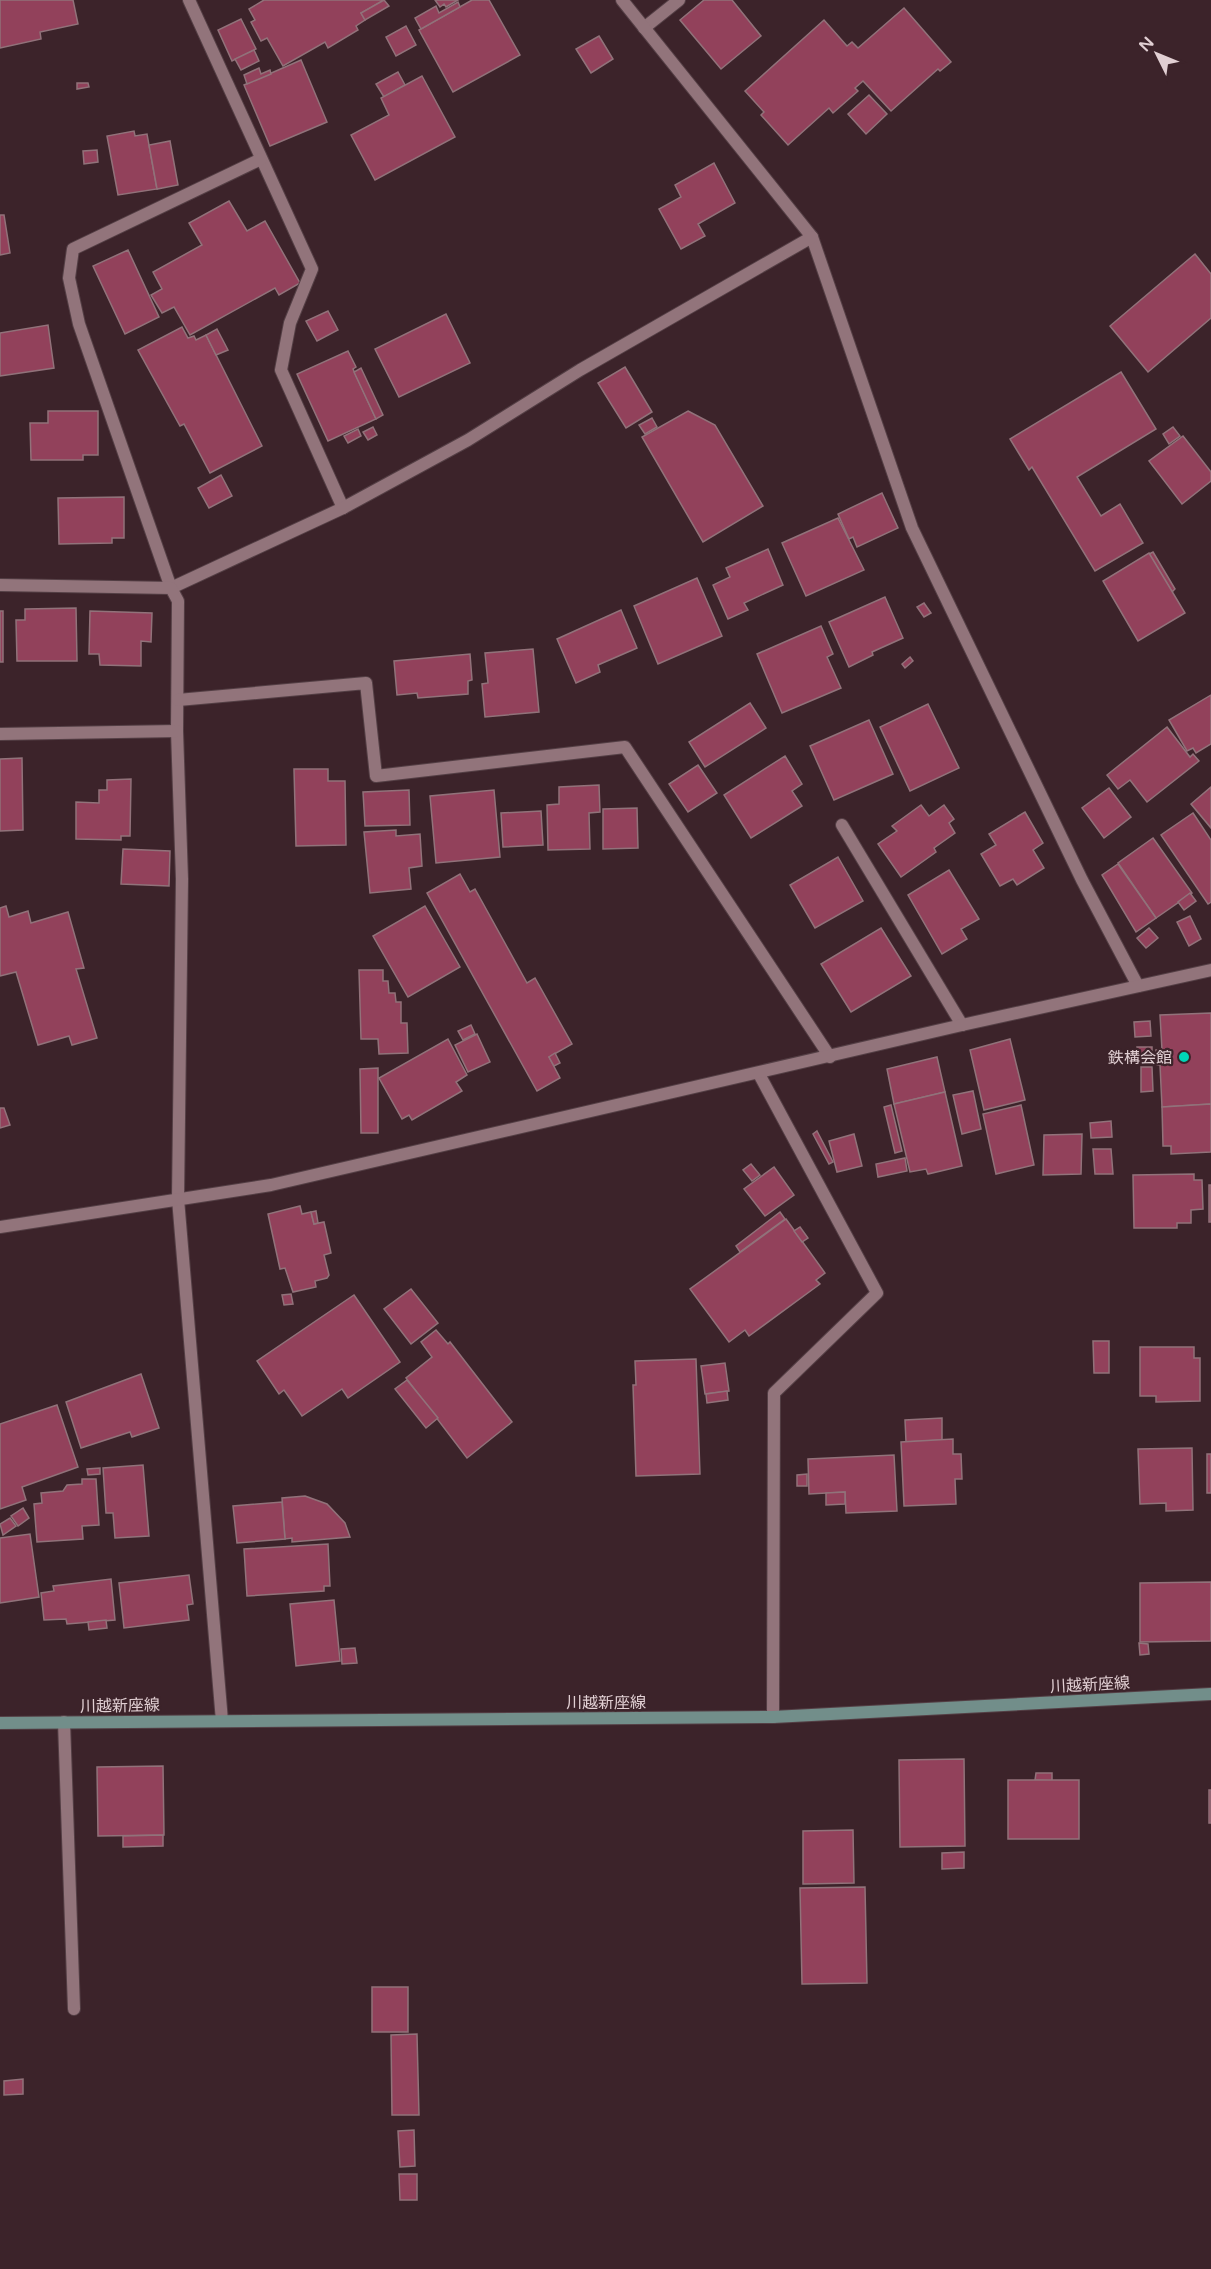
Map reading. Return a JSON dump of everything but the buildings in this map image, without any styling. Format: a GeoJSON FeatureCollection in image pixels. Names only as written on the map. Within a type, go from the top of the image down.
{"type":"FeatureCollection","features":[{"type":"Feature","properties":{"kind":"main road","name":"川越新座線"},"geometry":{"type":"LineString","coordinates":[[0,1723],[773,1717],[1211,1694]]}},
{"type":"Feature","properties":{"kind":"street"},"geometry":{"type":"LineString","coordinates":[[189,0],[312,269],[290,323],[281,370],[343,508]]}},
{"type":"Feature","properties":{"kind":"street"},"geometry":{"type":"LineString","coordinates":[[622,0],[812,237],[912,528],[1082,880],[1138,986]]}},
{"type":"Feature","properties":{"kind":"street"},"geometry":{"type":"LineString","coordinates":[[644,28],[679,0]]}},
{"type":"Feature","properties":{"kind":"street"},"geometry":{"type":"LineString","coordinates":[[222,1721],[178,1199],[182,879],[177,731],[178,601],[171,588],[79,324],[69,278],[73,249],[261,159]]}},
{"type":"Feature","properties":{"kind":"street"},"geometry":{"type":"LineString","coordinates":[[0,585],[171,588],[343,508],[468,440],[580,370],[812,237]]}},
{"type":"Feature","properties":{"kind":"street"},"geometry":{"type":"LineString","coordinates":[[178,700],[366,682],[376,776],[626,747],[830,1057]]}},
{"type":"Feature","properties":{"kind":"street"},"geometry":{"type":"LineString","coordinates":[[0,734],[177,731]]}},
{"type":"Feature","properties":{"kind":"street"},"geometry":{"type":"LineString","coordinates":[[842,825],[962,1025]]}},
{"type":"Feature","properties":{"kind":"street"},"geometry":{"type":"LineString","coordinates":[[0,1227],[271,1185],[759,1074],[962,1025],[1211,970]]}},
{"type":"Feature","properties":{"kind":"street"},"geometry":{"type":"LineString","coordinates":[[759,1074],[877,1293],[774,1393],[773,1717]]}},
{"type":"Feature","properties":{"kind":"street"},"geometry":{"type":"LineString","coordinates":[[64,1722],[74,2009]]}},
{"type":"Feature","properties":{"kind":"place","name":"鉄構会館"},"geometry":{"type":"Point","coordinates":[1184,1057]}}]}
